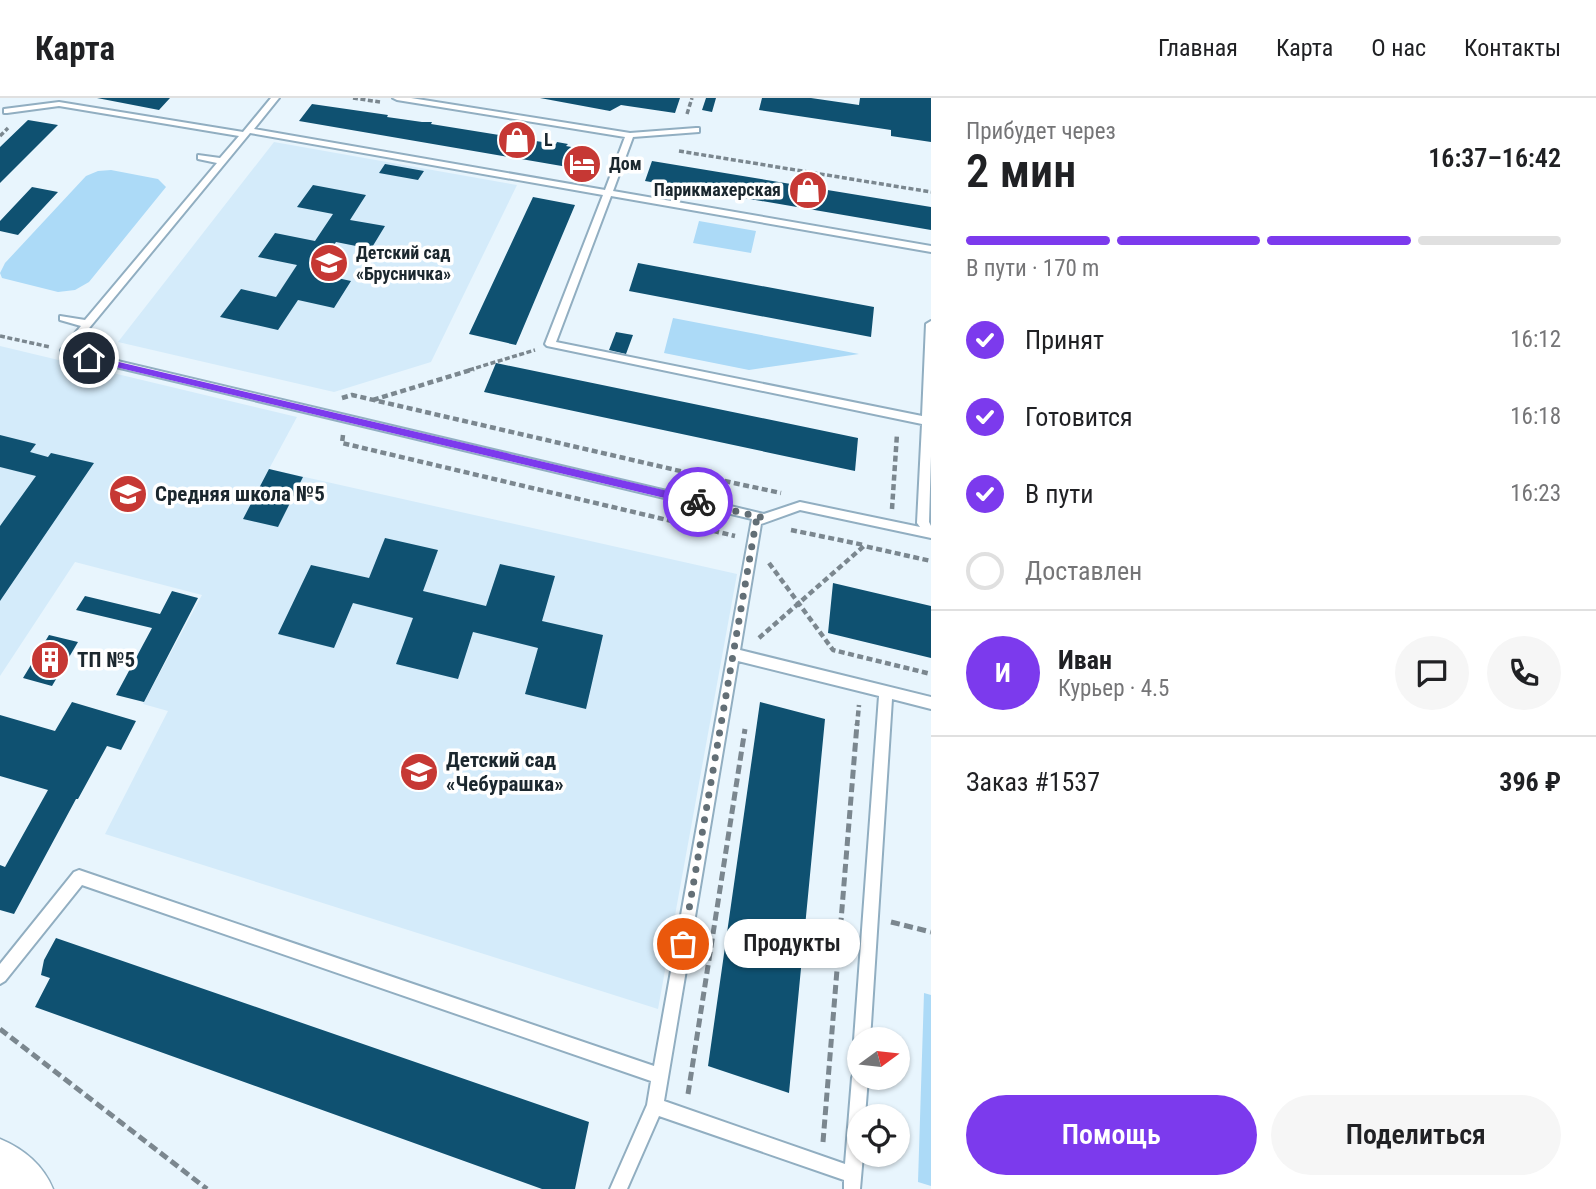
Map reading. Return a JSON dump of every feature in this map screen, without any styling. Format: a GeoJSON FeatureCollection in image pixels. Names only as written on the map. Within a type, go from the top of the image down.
{"type":"FeatureCollection","features":[{"type":"Feature","properties":{"kind":"main road"},"geometry":{"type":"LineString","coordinates":[[0,1163],[29,1189]]}},
{"type":"Feature","properties":{"kind":"lane"},"geometry":{"type":"LineString","coordinates":[[44,106],[52,98]]}},
{"type":"Feature","properties":{"kind":"lane"},"geometry":{"type":"LineString","coordinates":[[275,98],[64,352],[737,511],[760,520],[800,506],[930,534]]}},
{"type":"Feature","properties":{"kind":"lane"},"geometry":{"type":"LineString","coordinates":[[397,98],[630,135],[696,130]]}},
{"type":"Feature","properties":{"kind":"lane"},"geometry":{"type":"LineString","coordinates":[[0,117],[4,110],[59,104],[245,132],[931,249]]}},
{"type":"Feature","properties":{"kind":"lane"},"geometry":{"type":"LineString","coordinates":[[630,135],[550,344],[926,421]]}},
{"type":"Feature","properties":{"kind":"lane"},"geometry":{"type":"LineString","coordinates":[[201,157],[221,161]]}},
{"type":"Feature","properties":{"kind":"lane"},"geometry":{"type":"LineString","coordinates":[[63,318],[87,324]]}},
{"type":"Feature","properties":{"kind":"lane"},"geometry":{"type":"LineString","coordinates":[[930,534],[923,523],[931,324]]}},
{"type":"Feature","properties":{"kind":"lane"},"geometry":{"type":"LineString","coordinates":[[618,1189],[656,1106],[753,540],[760,520]]}},
{"type":"Feature","properties":{"kind":"lane"},"geometry":{"type":"LineString","coordinates":[[733,654],[931,703]]}},
{"type":"Feature","properties":{"kind":"lane"},"geometry":{"type":"LineString","coordinates":[[863,1027],[886,692]]}},
{"type":"Feature","properties":{"kind":"lane"},"geometry":{"type":"LineString","coordinates":[[0,976],[79,877],[660,1076]]}},
{"type":"Feature","properties":{"kind":"lane"},"geometry":{"type":"LineString","coordinates":[[656,1106],[853,1182],[859,1090]]}},
{"type":"Feature","properties":{"kind":"path"},"geometry":{"type":"LineString","coordinates":[[373,400],[536,349]]}},
{"type":"Feature","properties":{"kind":"path"},"geometry":{"type":"LineString","coordinates":[[786,494],[352,395],[336,400],[345,418],[342,443],[753,540],[833,650],[931,674]]}},
{"type":"Feature","properties":{"kind":"path"},"geometry":{"type":"LineString","coordinates":[[891,516],[898,424]]}},
{"type":"Feature","properties":{"kind":"path"},"geometry":{"type":"LineString","coordinates":[[706,477],[737,511]]}},
{"type":"Feature","properties":{"kind":"path"},"geometry":{"type":"LineString","coordinates":[[760,520],[931,561]]}},
{"type":"Feature","properties":{"kind":"path"},"geometry":{"type":"LineString","coordinates":[[755,660],[759,635],[864,546]]}},
{"type":"Feature","properties":{"kind":"path"},"geometry":{"type":"LineString","coordinates":[[810,1143],[823,1148],[863,657]]}},
{"type":"Feature","properties":{"kind":"path"},"geometry":{"type":"LineString","coordinates":[[687,1101],[747,715]]}},
{"type":"Feature","properties":{"kind":"path"},"geometry":{"type":"LineString","coordinates":[[0,1030],[207,1189]]}},
{"type":"Feature","properties":{"kind":"shaded area","name":"Детский сад «Брусничка»"},"geometry":{"type":"Polygon","coordinates":[[[274,142],[517,185],[431,362],[334,392],[118,342],[274,142]]]}},
{"type":"Feature","properties":{"kind":"shaded area"},"geometry":{"type":"Polygon","coordinates":[[[111,170],[158,179],[166,187],[89,282],[75,290],[58,292],[2,278],[0,273],[5,263],[86,176],[111,170]]]}},
{"type":"Feature","properties":{"kind":"shaded area"},"geometry":{"type":"Polygon","coordinates":[[[699,221],[756,231],[751,253],[693,243],[699,221]]]}},
{"type":"Feature","properties":{"kind":"shaded area"},"geometry":{"type":"Polygon","coordinates":[[[673,318],[859,354],[749,370],[664,353],[673,318]]]}},
{"type":"Feature","properties":{"kind":"shaded area","name":"Детский сад «Чебурашка»"},"geometry":{"type":"Polygon","coordinates":[[[0,346],[297,417],[269,469],[737,574],[658,1009],[105,834],[168,711],[143,704],[202,595],[75,562],[0,676],[0,346]]]}},
{"type":"Feature","properties":{"kind":"shaded area"},"geometry":{"type":"Polygon","coordinates":[[[924,993],[931,995],[931,1186],[918,1182],[924,993]]]}},
{"type":"Feature","properties":{"kind":"building"},"geometry":{"type":"Polygon","coordinates":[[[97,98],[170,98],[159,110],[97,98]]]}},
{"type":"Feature","properties":{"kind":"building"},"geometry":{"type":"Polygon","coordinates":[[[540,98],[680,98],[675,113],[621,105],[610,111],[540,98]]]}},
{"type":"Feature","properties":{"kind":"building"},"geometry":{"type":"Polygon","coordinates":[[[706,98],[716,98],[712,112],[702,110],[706,98]]]}},
{"type":"Feature","properties":{"kind":"building"},"geometry":{"type":"Polygon","coordinates":[[[762,98],[811,98],[859,105],[860,98],[931,98],[931,142],[891,136],[891,130],[759,110],[762,98]]]}},
{"type":"Feature","properties":{"kind":"building"},"geometry":{"type":"Polygon","coordinates":[[[312,104],[511,137],[523,136],[522,139],[557,142],[593,151],[585,170],[299,121],[312,104]]]}},
{"type":"Feature","properties":{"kind":"building"},"geometry":{"type":"Polygon","coordinates":[[[28,120],[58,125],[0,183],[0,147],[28,120]]]}},
{"type":"Feature","properties":{"kind":"building"},"geometry":{"type":"Polygon","coordinates":[[[652,161],[931,207],[931,230],[645,181],[652,161]]]}},
{"type":"Feature","properties":{"kind":"building"},"geometry":{"type":"Polygon","coordinates":[[[385,164],[424,171],[418,180],[379,173],[385,164]]]}},
{"type":"Feature","properties":{"kind":"building"},"geometry":{"type":"Polygon","coordinates":[[[313,185],[366,195],[350,220],[385,226],[371,249],[336,242],[315,273],[351,281],[334,308],[298,300],[278,330],[220,317],[241,289],[276,297],[297,265],[258,257],[275,233],[315,241],[333,214],[297,207],[313,185]]]}},
{"type":"Feature","properties":{"kind":"building"},"geometry":{"type":"Polygon","coordinates":[[[32,187],[58,192],[18,235],[0,231],[0,221],[32,187]]]}},
{"type":"Feature","properties":{"kind":"building"},"geometry":{"type":"Polygon","coordinates":[[[533,197],[575,205],[516,345],[469,334],[533,197]]]}},
{"type":"Feature","properties":{"kind":"building"},"geometry":{"type":"Polygon","coordinates":[[[638,263],[874,307],[871,337],[629,291],[638,263]]]}},
{"type":"Feature","properties":{"kind":"building"},"geometry":{"type":"Polygon","coordinates":[[[616,332],[633,335],[626,354],[609,350],[616,332]]]}},
{"type":"Feature","properties":{"kind":"building"},"geometry":{"type":"Polygon","coordinates":[[[496,363],[858,438],[855,471],[484,392],[496,363]]]}},
{"type":"Feature","properties":{"kind":"building"},"geometry":{"type":"Polygon","coordinates":[[[0,435],[36,444],[30,452],[48,457],[51,453],[94,463],[0,601],[0,526],[36,476],[0,467],[0,435]]]}},
{"type":"Feature","properties":{"kind":"building"},"geometry":{"type":"Polygon","coordinates":[[[269,469],[303,477],[278,527],[243,519],[269,469]]]}},
{"type":"Feature","properties":{"kind":"building"},"geometry":{"type":"Polygon","coordinates":[[[385,538],[438,550],[423,591],[486,606],[500,564],[555,576],[542,621],[603,635],[586,709],[525,694],[538,648],[473,632],[458,679],[396,664],[413,618],[353,603],[334,648],[278,634],[311,565],[369,578],[385,538]]]}},
{"type":"Feature","properties":{"kind":"building"},"geometry":{"type":"Polygon","coordinates":[[[833,583],[931,606],[931,658],[828,633],[833,583]]]}},
{"type":"Feature","properties":{"kind":"building"},"geometry":{"type":"Polygon","coordinates":[[[172,591],[198,598],[144,702],[116,695],[152,628],[76,610],[85,596],[160,614],[172,591]]]}},
{"type":"Feature","properties":{"kind":"building","name":"ТП №5"},"geometry":{"type":"Polygon","coordinates":[[[49,635],[78,642],[52,686],[23,678],[49,635]]]}},
{"type":"Feature","properties":{"kind":"building"},"geometry":{"type":"Polygon","coordinates":[[[72,702],[136,721],[121,750],[107,746],[14,914],[0,910],[0,865],[5,867],[48,790],[0,776],[0,715],[55,731],[72,702]]]}},
{"type":"Feature","properties":{"kind":"building"},"geometry":{"type":"Polygon","coordinates":[[[760,702],[825,719],[789,1093],[708,1066],[760,702]]]}},
{"type":"Feature","properties":{"kind":"building"},"geometry":{"type":"Polygon","coordinates":[[[56,938],[589,1122],[575,1189],[542,1189],[35,1007],[50,978],[41,975],[44,960],[56,938]]]}},
{"type":"Feature","properties":{"kind":"way so far"},"geometry":{"type":"LineString","coordinates":[[683,944],[756,522],[764,518],[698,502]]}},
{"type":"Feature","properties":{"kind":"place","name":"L"},"geometry":{"type":"Point","coordinates":[517,140]}},
{"type":"Feature","properties":{"kind":"place","name":"Дом"},"geometry":{"type":"Point","coordinates":[582,164]}},
{"type":"Feature","properties":{"kind":"place","name":"Парикмахерская"},"geometry":{"type":"Point","coordinates":[808,190]}},
{"type":"Feature","properties":{"kind":"place","name":"Детский сад «Брусничка»"},"geometry":{"type":"Point","coordinates":[329,263]}},
{"type":"Feature","properties":{"kind":"place","name":"Средняя школа №5"},"geometry":{"type":"Point","coordinates":[128,494]}},
{"type":"Feature","properties":{"kind":"place","name":"ТП №5"},"geometry":{"type":"Point","coordinates":[50,660]}},
{"type":"Feature","properties":{"kind":"place","name":"Детский сад «Чебурашка»"},"geometry":{"type":"Point","coordinates":[419,772]}},
{"type":"Feature","properties":{"kind":"place","name":"Продукты"},"geometry":{"type":"Point","coordinates":[683,944]}},
{"type":"Feature","properties":{"kind":"route"},"geometry":{"type":"LineString","coordinates":[[89,358],[698,502]]}}]}
